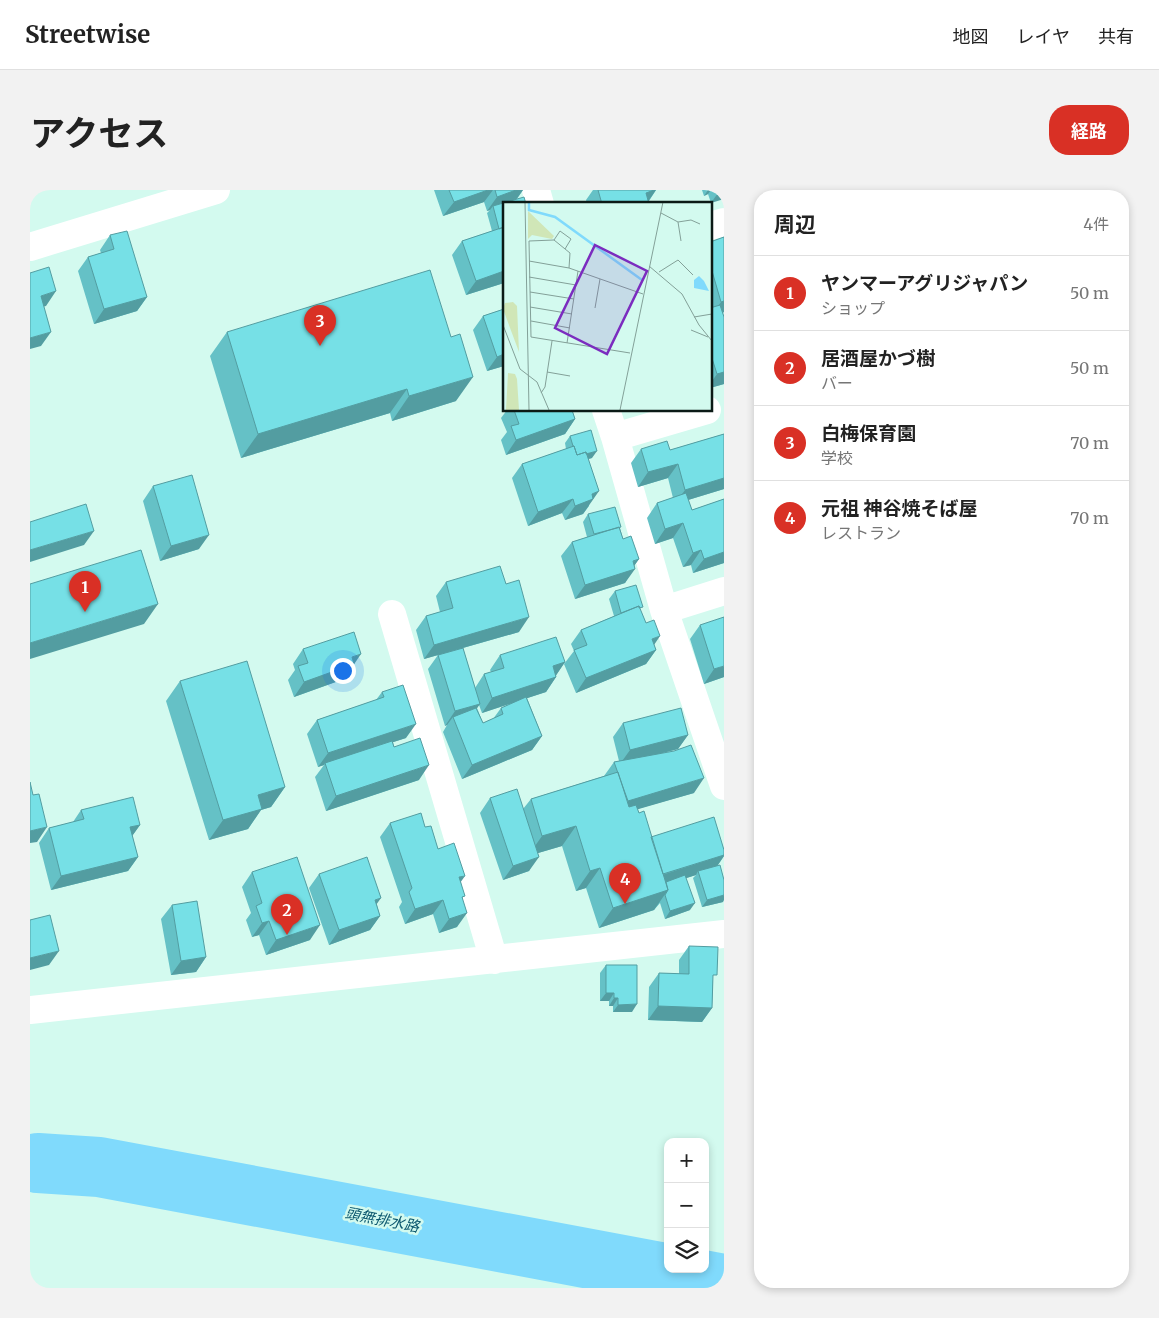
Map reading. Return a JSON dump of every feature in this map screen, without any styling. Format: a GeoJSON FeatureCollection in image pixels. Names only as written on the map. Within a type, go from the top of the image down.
{"type":"FeatureCollection","features":[{"type":"Feature","properties":{"kind":"street"},"geometry":{"type":"LineString","coordinates":[[30,247],[216,190]]}},
{"type":"Feature","properties":{"kind":"street"},"geometry":{"type":"LineString","coordinates":[[712,409],[724,405]]}},
{"type":"Feature","properties":{"kind":"street"},"geometry":{"type":"LineString","coordinates":[[606,411],[664,610],[722,772]]}},
{"type":"Feature","properties":{"kind":"street"},"geometry":{"type":"LineString","coordinates":[[615,437],[706,411]]}},
{"type":"Feature","properties":{"kind":"street"},"geometry":{"type":"LineString","coordinates":[[664,610],[724,591]]}},
{"type":"Feature","properties":{"kind":"street"},"geometry":{"type":"LineString","coordinates":[[392,614],[494,960]]}},
{"type":"Feature","properties":{"kind":"street"},"geometry":{"type":"LineString","coordinates":[[30,1010],[724,934]]}},
{"type":"Feature","properties":{"kind":"building"},"geometry":{"type":"Polygon","coordinates":[[[449,190],[488,190],[454,202],[449,190]]]}},
{"type":"Feature","properties":{"kind":"building"},"geometry":{"type":"Polygon","coordinates":[[[495,190],[516,190],[497,197],[495,190]]]}},
{"type":"Feature","properties":{"kind":"building"},"geometry":{"type":"Polygon","coordinates":[[[598,190],[654,190],[646,193],[648,202],[601,202],[598,190]]]}},
{"type":"Feature","properties":{"kind":"building"},"geometry":{"type":"Polygon","coordinates":[[[524,197],[525,202],[507,202],[524,197]]]}},
{"type":"Feature","properties":{"kind":"building"},"geometry":{"type":"Polygon","coordinates":[[[503,203],[503,227],[499,229],[493,206],[503,203]]]}},
{"type":"Feature","properties":{"kind":"building"},"geometry":{"type":"Polygon","coordinates":[[[503,227],[503,271],[476,281],[462,241],[503,227]]]}},
{"type":"Feature","properties":{"kind":"building"},"geometry":{"type":"Polygon","coordinates":[[[127,231],[147,297],[104,309],[88,257],[114,249],[110,235],[127,231]]]}},
{"type":"Feature","properties":{"kind":"building"},"geometry":{"type":"Polygon","coordinates":[[[724,237],[724,301],[721,302],[712,271],[712,241],[724,237]]]}},
{"type":"Feature","properties":{"kind":"building"},"geometry":{"type":"Polygon","coordinates":[[[49,267],[56,291],[41,296],[51,332],[30,338],[30,273],[49,267]]]}},
{"type":"Feature","properties":{"kind":"building"},"geometry":{"type":"Polygon","coordinates":[[[430,270],[451,337],[460,334],[473,377],[409,396],[407,389],[258,434],[227,332],[430,270]]]}},
{"type":"Feature","properties":{"kind":"building"},"geometry":{"type":"Polygon","coordinates":[[[720,305],[724,317],[724,372],[717,374],[712,358],[712,307],[720,305]]]}},
{"type":"Feature","properties":{"kind":"building"},"geometry":{"type":"Polygon","coordinates":[[[503,309],[503,354],[497,357],[483,316],[503,309]]]}},
{"type":"Feature","properties":{"kind":"building"},"geometry":{"type":"Polygon","coordinates":[[[514,411],[572,411],[575,419],[516,440],[511,426],[519,424],[514,411]]]}},
{"type":"Feature","properties":{"kind":"building"},"geometry":{"type":"Polygon","coordinates":[[[591,430],[597,451],[577,455],[570,436],[591,430]]]}},
{"type":"Feature","properties":{"kind":"building"},"geometry":{"type":"Polygon","coordinates":[[[724,434],[724,478],[685,490],[678,464],[648,472],[641,449],[667,441],[670,450],[724,434]]]}},
{"type":"Feature","properties":{"kind":"building"},"geometry":{"type":"Polygon","coordinates":[[[574,446],[577,455],[586,452],[599,491],[592,494],[593,499],[575,506],[573,499],[538,512],[522,464],[574,446]]]}},
{"type":"Feature","properties":{"kind":"building"},"geometry":{"type":"Polygon","coordinates":[[[192,475],[209,535],[171,546],[153,486],[192,475]]]}},
{"type":"Feature","properties":{"kind":"building"},"geometry":{"type":"Polygon","coordinates":[[[686,493],[692,510],[724,499],[724,552],[704,559],[701,550],[693,553],[683,523],[665,529],[657,503],[686,493]]]}},
{"type":"Feature","properties":{"kind":"building"},"geometry":{"type":"Polygon","coordinates":[[[86,504],[94,531],[30,550],[30,522],[86,504]]]}},
{"type":"Feature","properties":{"kind":"building"},"geometry":{"type":"Polygon","coordinates":[[[615,507],[621,527],[594,534],[588,514],[615,507]]]}},
{"type":"Feature","properties":{"kind":"building"},"geometry":{"type":"Polygon","coordinates":[[[619,527],[623,539],[631,536],[639,559],[633,561],[635,569],[585,585],[572,542],[619,527]]]}},
{"type":"Feature","properties":{"kind":"building"},"geometry":{"type":"Polygon","coordinates":[[[141,550],[158,604],[30,643],[30,584],[141,550]]]}},
{"type":"Feature","properties":{"kind":"building"},"geometry":{"type":"Polygon","coordinates":[[[500,566],[506,584],[519,580],[529,617],[434,645],[426,616],[453,608],[446,582],[500,566]]]}},
{"type":"Feature","properties":{"kind":"building"},"geometry":{"type":"Polygon","coordinates":[[[636,585],[643,607],[639,608],[639,606],[621,613],[615,591],[636,585]]]}},
{"type":"Feature","properties":{"kind":"building"},"geometry":{"type":"Polygon","coordinates":[[[639,606],[646,623],[654,620],[660,636],[652,639],[656,650],[586,678],[574,650],[587,645],[581,630],[639,606]]]}},
{"type":"Feature","properties":{"kind":"building"},"geometry":{"type":"Polygon","coordinates":[[[724,617],[724,666],[714,669],[700,625],[724,617]]]}},
{"type":"Feature","properties":{"kind":"building"},"geometry":{"type":"Polygon","coordinates":[[[354,632],[361,654],[352,657],[354,664],[304,682],[298,666],[308,663],[303,649],[354,632]]]}},
{"type":"Feature","properties":{"kind":"building"},"geometry":{"type":"Polygon","coordinates":[[[556,637],[565,662],[553,666],[556,677],[492,698],[484,674],[504,668],[500,655],[556,637]]]}},
{"type":"Feature","properties":{"kind":"building"},"geometry":{"type":"Polygon","coordinates":[[[463,648],[480,704],[455,711],[438,655],[463,648]]]}},
{"type":"Feature","properties":{"kind":"building"},"geometry":{"type":"Polygon","coordinates":[[[247,661],[285,787],[258,795],[262,809],[223,820],[180,681],[247,661]]]}},
{"type":"Feature","properties":{"kind":"building"},"geometry":{"type":"Polygon","coordinates":[[[403,685],[416,724],[328,753],[317,720],[384,697],[382,692],[403,685]]]}},
{"type":"Feature","properties":{"kind":"building"},"geometry":{"type":"Polygon","coordinates":[[[526,697],[542,736],[472,765],[453,717],[476,708],[483,723],[503,714],[501,708],[526,697]]]}},
{"type":"Feature","properties":{"kind":"building"},"geometry":{"type":"Polygon","coordinates":[[[681,708],[688,735],[630,750],[623,723],[681,708]]]}},
{"type":"Feature","properties":{"kind":"building"},"geometry":{"type":"Polygon","coordinates":[[[420,738],[429,765],[336,796],[325,763],[392,741],[394,747],[420,738]]]}},
{"type":"Feature","properties":{"kind":"building"},"geometry":{"type":"Polygon","coordinates":[[[691,745],[704,778],[628,801],[614,762],[674,751],[691,745]]]}},
{"type":"Feature","properties":{"kind":"building"},"geometry":{"type":"Polygon","coordinates":[[[618,772],[629,807],[636,805],[639,813],[644,811],[668,890],[613,908],[600,868],[590,871],[576,826],[542,836],[531,799],[618,772]]]}},
{"type":"Feature","properties":{"kind":"building"},"geometry":{"type":"Polygon","coordinates":[[[30,782],[33,795],[39,794],[47,827],[30,831],[30,782]]]}},
{"type":"Feature","properties":{"kind":"building"},"geometry":{"type":"Polygon","coordinates":[[[517,789],[539,857],[513,866],[490,798],[517,789]]]}},
{"type":"Feature","properties":{"kind":"building"},"geometry":{"type":"Polygon","coordinates":[[[133,797],[140,825],[130,827],[138,857],[61,876],[49,828],[84,819],[81,810],[133,797]]]}},
{"type":"Feature","properties":{"kind":"building"},"geometry":{"type":"Polygon","coordinates":[[[421,813],[425,827],[431,826],[438,849],[454,843],[465,876],[459,877],[465,896],[462,897],[467,913],[449,919],[443,900],[415,909],[409,892],[412,888],[390,823],[421,813]]]}},
{"type":"Feature","properties":{"kind":"building"},"geometry":{"type":"Polygon","coordinates":[[[714,817],[724,855],[663,874],[651,837],[714,817]]]}},
{"type":"Feature","properties":{"kind":"building"},"geometry":{"type":"Polygon","coordinates":[[[297,857],[320,925],[276,940],[269,921],[262,923],[256,906],[262,903],[252,872],[297,857]]]}},
{"type":"Feature","properties":{"kind":"building"},"geometry":{"type":"Polygon","coordinates":[[[367,857],[381,898],[375,900],[380,916],[339,930],[319,874],[367,857]]]}},
{"type":"Feature","properties":{"kind":"building"},"geometry":{"type":"Polygon","coordinates":[[[720,865],[724,880],[724,895],[707,900],[698,871],[720,865]]]}},
{"type":"Feature","properties":{"kind":"building"},"geometry":{"type":"Polygon","coordinates":[[[685,875],[695,903],[670,911],[665,895],[668,890],[666,882],[685,875]]]}},
{"type":"Feature","properties":{"kind":"building"},"geometry":{"type":"Polygon","coordinates":[[[197,901],[206,957],[181,961],[172,905],[197,901]]]}},
{"type":"Feature","properties":{"kind":"building"},"geometry":{"type":"Polygon","coordinates":[[[50,915],[59,951],[30,958],[30,920],[50,915]]]}},
{"type":"Feature","properties":{"kind":"building"},"geometry":{"type":"Polygon","coordinates":[[[689,946],[718,947],[717,975],[713,975],[712,1008],[658,1006],[659,973],[689,974],[689,946]]]}},
{"type":"Feature","properties":{"kind":"building"},"geometry":{"type":"Polygon","coordinates":[[[606,965],[637,965],[637,1004],[618,1005],[618,998],[614,998],[614,993],[606,993],[606,965]]]}},
{"type":"Feature","properties":{"kind":"waterway","name":"頭無排水路"},"geometry":{"type":"LineString","coordinates":[[38,1163],[99,1167],[724,1284]]}},
{"type":"Feature","properties":{"kind":"place","name":"白梅保育園"},"geometry":{"type":"Point","coordinates":[320,346]}},
{"type":"Feature","properties":{"kind":"place","name":"ヤンマーアグリジャパン"},"geometry":{"type":"Point","coordinates":[85,612]}},
{"type":"Feature","properties":{"kind":"place","name":"元祖 神谷焼そば屋"},"geometry":{"type":"Point","coordinates":[625,904]}},
{"type":"Feature","properties":{"kind":"place","name":"居酒屋かづ樹"},"geometry":{"type":"Point","coordinates":[287,935]}}]}
